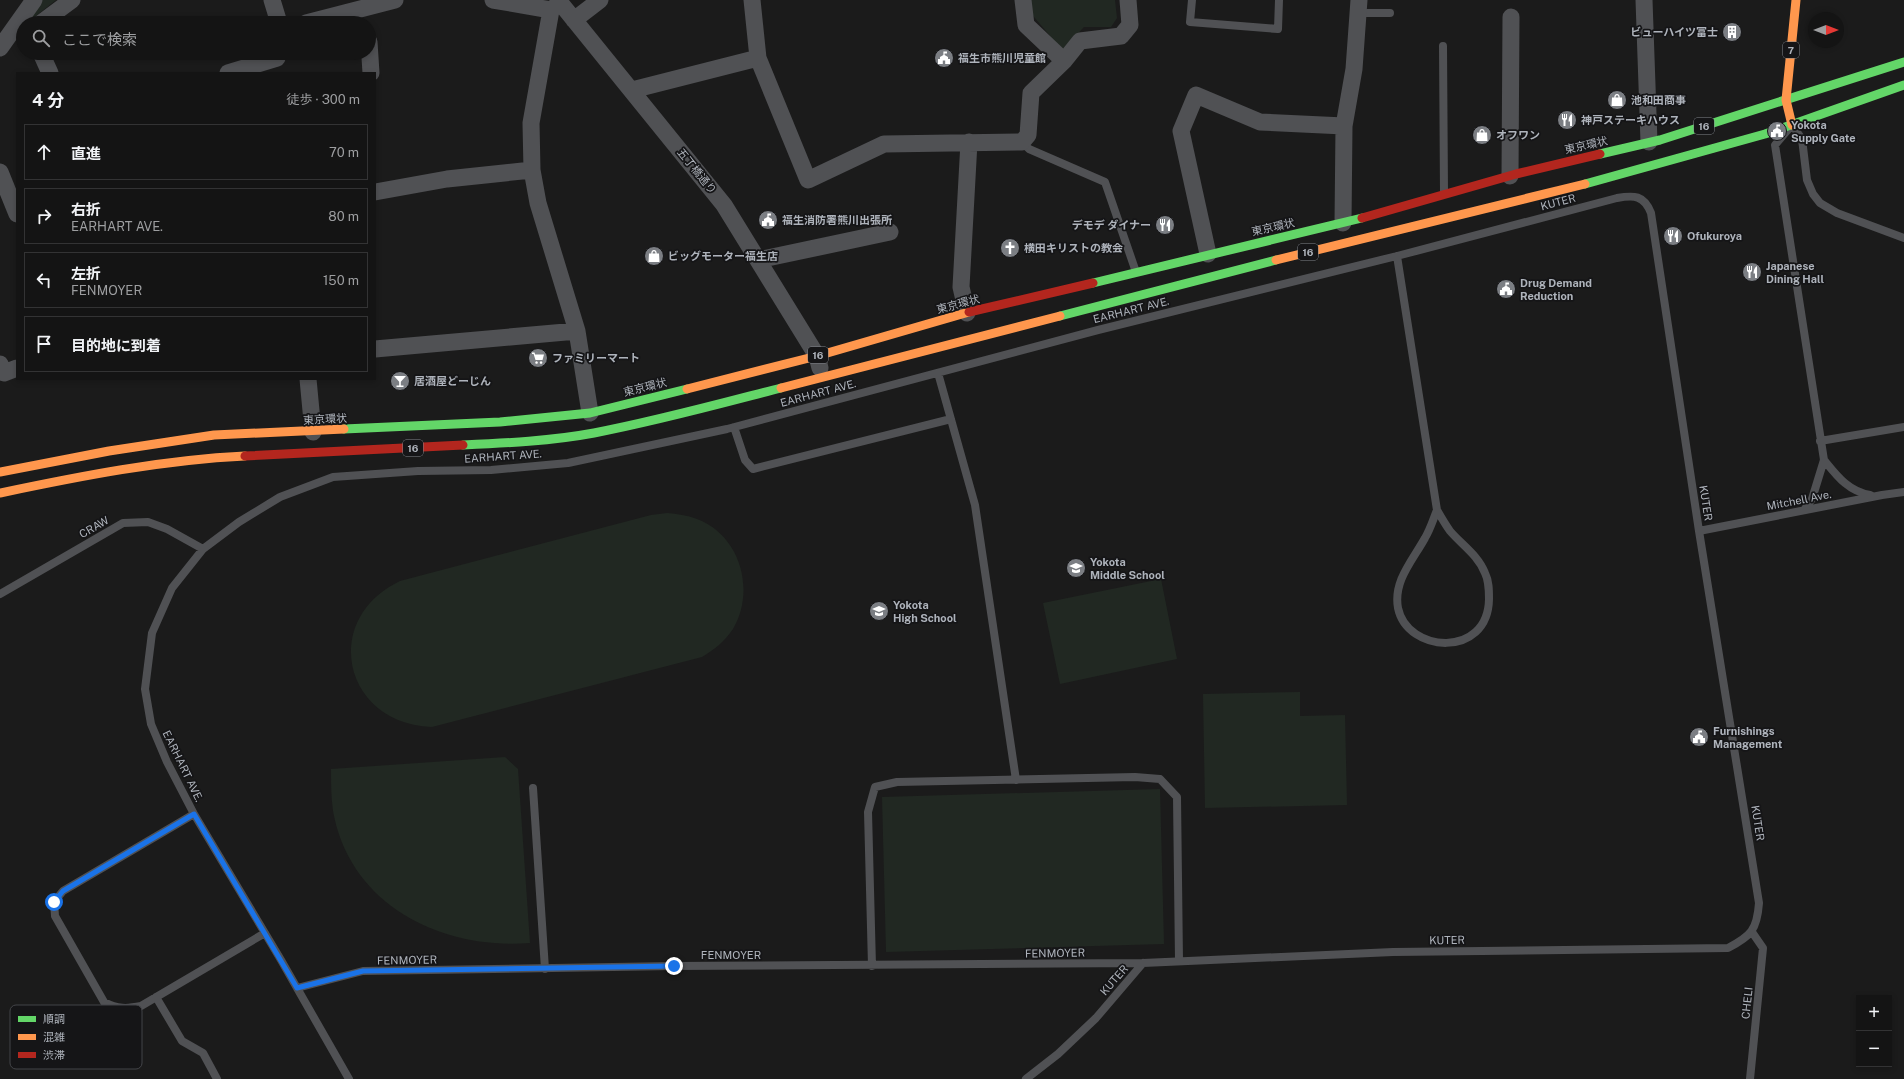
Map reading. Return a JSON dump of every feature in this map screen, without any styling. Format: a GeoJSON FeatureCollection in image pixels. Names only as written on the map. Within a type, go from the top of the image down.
{"type":"FeatureCollection","features":[{"type":"Feature","properties":{"kind":"main road","name":"7"},"geometry":{"type":"LineString","coordinates":[[1792,125],[1786,100],[1796,0]]}},
{"type":"Feature","properties":{"kind":"main road","name":"東京環状"},"geometry":{"type":"LineString","coordinates":[[0,472],[109,451],[214,435],[313,432],[500,422],[590,413],[817,356],[967,313],[1136,273],[1208,254],[1343,223],[1510,176],[1649,142],[1904,62]]}},
{"type":"Feature","properties":{"kind":"main road","name":"16"},"geometry":{"type":"LineString","coordinates":[[0,493],[92,474],[205,458],[455,446],[563,437],[642,423],[1238,270],[1658,165],[1792,125],[1904,85]]}},
{"type":"Feature","properties":{"kind":"street"},"geometry":{"type":"LineString","coordinates":[[50,16],[72,0]]}},
{"type":"Feature","properties":{"kind":"street"},"geometry":{"type":"LineString","coordinates":[[272,0],[277,16]]}},
{"type":"Feature","properties":{"kind":"street"},"geometry":{"type":"LineString","coordinates":[[338,16],[361,11],[395,0]]}},
{"type":"Feature","properties":{"kind":"street"},"geometry":{"type":"LineString","coordinates":[[494,0],[556,4],[531,123],[532,170],[538,203],[577,331],[590,413]]}},
{"type":"Feature","properties":{"kind":"street"},"geometry":{"type":"LineString","coordinates":[[574,20],[600,0]]}},
{"type":"Feature","properties":{"kind":"street"},"geometry":{"type":"LineString","coordinates":[[752,0],[758,58],[808,180],[884,144],[1022,142],[1028,135],[1031,93],[1064,61],[1080,41],[1121,36],[1130,25],[1128,0]]}},
{"type":"Feature","properties":{"kind":"street"},"geometry":{"type":"LineString","coordinates":[[1023,0],[1026,24],[1064,61]]}},
{"type":"Feature","properties":{"kind":"street"},"geometry":{"type":"LineString","coordinates":[[1644,0],[1649,142]]}},
{"type":"Feature","properties":{"kind":"street"},"geometry":{"type":"LineString","coordinates":[[19,16],[27,3]]}},
{"type":"Feature","properties":{"kind":"street","name":"五丁橋通り"},"geometry":{"type":"LineString","coordinates":[[556,4],[574,20],[724,205],[817,356],[822,378]]}},
{"type":"Feature","properties":{"kind":"street"},"geometry":{"type":"LineString","coordinates":[[1343,223],[1344,126],[1354,69],[1359,6]]}},
{"type":"Feature","properties":{"kind":"street"},"geometry":{"type":"LineString","coordinates":[[1510,176],[1511,17]]}},
{"type":"Feature","properties":{"kind":"street"},"geometry":{"type":"LineString","coordinates":[[0,48],[16,21]]}},
{"type":"Feature","properties":{"kind":"street"},"geometry":{"type":"LineString","coordinates":[[0,52],[16,41]]}},
{"type":"Feature","properties":{"kind":"street"},"geometry":{"type":"LineString","coordinates":[[632,90],[758,58]]}},
{"type":"Feature","properties":{"kind":"street"},"geometry":{"type":"LineString","coordinates":[[44,60],[50,72]]}},
{"type":"Feature","properties":{"kind":"street"},"geometry":{"type":"LineString","coordinates":[[370,60],[371,72]]}},
{"type":"Feature","properties":{"kind":"street"},"geometry":{"type":"LineString","coordinates":[[232,72],[276,61]]}},
{"type":"Feature","properties":{"kind":"street"},"geometry":{"type":"LineString","coordinates":[[1208,254],[1181,131],[1196,95],[1260,122],[1344,126]]}},
{"type":"Feature","properties":{"kind":"street"},"geometry":{"type":"LineString","coordinates":[[967,313],[961,287],[969,142]]}},
{"type":"Feature","properties":{"kind":"street"},"geometry":{"type":"LineString","coordinates":[[376,192],[447,179],[532,170]]}},
{"type":"Feature","properties":{"kind":"street"},"geometry":{"type":"LineString","coordinates":[[0,172],[16,207]]}},
{"type":"Feature","properties":{"kind":"street"},"geometry":{"type":"LineString","coordinates":[[758,260],[890,232]]}},
{"type":"Feature","properties":{"kind":"street"},"geometry":{"type":"LineString","coordinates":[[376,349],[577,331]]}},
{"type":"Feature","properties":{"kind":"street"},"geometry":{"type":"LineString","coordinates":[[0,364],[4,373],[16,368]]}},
{"type":"Feature","properties":{"kind":"street"},"geometry":{"type":"LineString","coordinates":[[308,380],[313,432]]}},
{"type":"Feature","properties":{"kind":"lane"},"geometry":{"type":"LineString","coordinates":[[1192,0],[1190,22],[1278,29],[1279,0]]}},
{"type":"Feature","properties":{"kind":"lane"},"geometry":{"type":"LineString","coordinates":[[1359,6],[1390,13]]}},
{"type":"Feature","properties":{"kind":"lane"},"geometry":{"type":"LineString","coordinates":[[1443,46],[1444,194]]}},
{"type":"Feature","properties":{"kind":"lane"},"geometry":{"type":"LineString","coordinates":[[1804,510],[1812,499],[1824,460],[1775,145],[1792,125],[1802,139],[1807,180],[1813,194],[1820,203],[1837,213],[1904,238]]}},
{"type":"Feature","properties":{"kind":"lane"},"geometry":{"type":"LineString","coordinates":[[1022,142],[1029,149],[1105,182],[1136,273]]}},
{"type":"Feature","properties":{"kind":"lane","name":"KUTER"},"geometry":{"type":"LineString","coordinates":[[1026,1079],[1058,1054],[1080,1034],[1144,963],[1400,952],[1728,948],[1743,940],[1752,932],[1758,920],[1759,903],[1699,531],[1651,213],[1647,203],[1640,198],[1628,196],[1617,198],[1397,256]]}},
{"type":"Feature","properties":{"kind":"lane"},"geometry":{"type":"LineString","coordinates":[[1397,256],[1437,510],[1451,531],[1474,554],[1485,573],[1490,589],[1489,607],[1486,620],[1479,630],[1472,637],[1461,641],[1446,643],[1430,641],[1414,634],[1398,608],[1398,592],[1401,578],[1425,538],[1437,510]]}},
{"type":"Feature","properties":{"kind":"lane","name":"EARHART AVE."},"geometry":{"type":"LineString","coordinates":[[349,1079],[265,933],[194,814],[167,762],[152,724],[145,689],[152,633],[172,588],[203,549],[238,522],[280,497],[333,477],[418,471],[491,470],[568,463],[734,427],[1098,330],[1397,256]]}},
{"type":"Feature","properties":{"kind":"lane"},"geometry":{"type":"LineString","coordinates":[[938,373],[975,505],[1016,780]]}},
{"type":"Feature","properties":{"kind":"lane"},"geometry":{"type":"LineString","coordinates":[[734,427],[745,460],[753,469],[951,419]]}},
{"type":"Feature","properties":{"kind":"lane"},"geometry":{"type":"LineString","coordinates":[[1820,440],[1904,427]]}},
{"type":"Feature","properties":{"kind":"lane"},"geometry":{"type":"LineString","coordinates":[[1824,460],[1848,487],[1859,493],[1875,496]]}},
{"type":"Feature","properties":{"kind":"lane","name":"Mitchell Ave."},"geometry":{"type":"LineString","coordinates":[[1699,531],[1875,496],[1904,492]]}},
{"type":"Feature","properties":{"kind":"lane","name":"CRAW"},"geometry":{"type":"LineString","coordinates":[[0,594],[122,523],[148,522],[167,529],[203,549]]}},
{"type":"Feature","properties":{"kind":"lane"},"geometry":{"type":"LineString","coordinates":[[872,966],[868,812],[875,787],[897,782],[1135,777],[1160,779],[1176,797],[1179,961]]}},
{"type":"Feature","properties":{"kind":"lane"},"geometry":{"type":"LineString","coordinates":[[533,788],[545,970]]}},
{"type":"Feature","properties":{"kind":"lane"},"geometry":{"type":"LineString","coordinates":[[110,1005],[104,1002],[55,916],[54,902],[63,891],[194,814]]}},
{"type":"Feature","properties":{"kind":"lane","name":"CHELI"},"geometry":{"type":"LineString","coordinates":[[1750,1079],[1763,948],[1752,932]]}},
{"type":"Feature","properties":{"kind":"lane"},"geometry":{"type":"LineString","coordinates":[[142,1005],[265,933]]}},
{"type":"Feature","properties":{"kind":"lane","name":"FENMOYER"},"geometry":{"type":"LineString","coordinates":[[297,988],[363,971],[545,970],[674,966],[872,966],[1144,963]]}},
{"type":"Feature","properties":{"kind":"lane"},"geometry":{"type":"LineString","coordinates":[[156,997],[182,1041],[203,1053],[217,1079]]}},
{"type":"Feature","properties":{"kind":"shaded area"},"geometry":{"type":"Polygon","coordinates":[[[41,0],[56,0],[36,16],[31,16],[41,0]]]}},
{"type":"Feature","properties":{"kind":"shaded area"},"geometry":{"type":"Polygon","coordinates":[[[1028,0],[1115,0],[1117,18],[1111,27],[1084,27],[1062,50],[1029,11],[1028,0]]]}},
{"type":"Feature","properties":{"kind":"shaded area"},"geometry":{"type":"Polygon","coordinates":[[[667,513],[697,519],[712,527],[724,537],[740,565],[743,581],[743,598],[740,614],[733,629],[723,641],[702,657],[432,727],[402,721],[378,708],[362,690],[353,667],[352,643],[359,619],[375,598],[400,581],[651,515],[667,513]]]}},
{"type":"Feature","properties":{"kind":"shaded area"},"geometry":{"type":"Polygon","coordinates":[[[1161,579],[1177,659],[1060,684],[1043,603],[1161,579]]]}},
{"type":"Feature","properties":{"kind":"shaded area"},"geometry":{"type":"Polygon","coordinates":[[[1300,692],[1300,716],[1345,715],[1347,805],[1205,808],[1203,694],[1300,692]]]}},
{"type":"Feature","properties":{"kind":"shaded area"},"geometry":{"type":"Polygon","coordinates":[[[505,757],[518,769],[530,943],[497,943],[464,939],[433,929],[405,915],[380,896],[359,873],[343,844],[333,811],[331,795],[331,769],[505,757]]]}},
{"type":"Feature","properties":{"kind":"shaded area"},"geometry":{"type":"Polygon","coordinates":[[[1160,789],[1164,944],[886,952],[882,797],[1160,789]]]}},
{"type":"Feature","properties":{"kind":"traffic: fast"},"geometry":{"type":"LineString","coordinates":[[1600,154],[1660,140],[1904,62]]}},
{"type":"Feature","properties":{"kind":"traffic: fast"},"geometry":{"type":"LineString","coordinates":[[1585,184],[1765,134],[1904,85]]}},
{"type":"Feature","properties":{"kind":"traffic: fast"},"geometry":{"type":"LineString","coordinates":[[1093,283],[1362,218]]}},
{"type":"Feature","properties":{"kind":"traffic: fast"},"geometry":{"type":"LineString","coordinates":[[1060,316],[1276,260]]}},
{"type":"Feature","properties":{"kind":"traffic: fast"},"geometry":{"type":"LineString","coordinates":[[463,445],[545,440],[578,436],[665,418],[781,388]]}},
{"type":"Feature","properties":{"kind":"traffic: fast"},"geometry":{"type":"LineString","coordinates":[[344,429],[500,422],[590,413],[687,389]]}},
{"type":"Feature","properties":{"kind":"traffic: slow"},"geometry":{"type":"LineString","coordinates":[[1792,125],[1786,100],[1796,0]]}},
{"type":"Feature","properties":{"kind":"traffic: slow"},"geometry":{"type":"LineString","coordinates":[[1276,260],[1585,184]]}},
{"type":"Feature","properties":{"kind":"traffic: slow"},"geometry":{"type":"LineString","coordinates":[[687,389],[817,356],[969,312]]}},
{"type":"Feature","properties":{"kind":"traffic: slow"},"geometry":{"type":"LineString","coordinates":[[781,388],[1060,316]]}},
{"type":"Feature","properties":{"kind":"traffic: slow"},"geometry":{"type":"LineString","coordinates":[[0,472],[109,451],[214,435],[344,429]]}},
{"type":"Feature","properties":{"kind":"traffic: slow"},"geometry":{"type":"LineString","coordinates":[[0,493],[91,475],[152,465],[245,456]]}},
{"type":"Feature","properties":{"kind":"traffic: jam"},"geometry":{"type":"LineString","coordinates":[[1362,218],[1516,174],[1600,154]]}},
{"type":"Feature","properties":{"kind":"traffic: jam"},"geometry":{"type":"LineString","coordinates":[[969,312],[1093,283]]}},
{"type":"Feature","properties":{"kind":"traffic: jam"},"geometry":{"type":"LineString","coordinates":[[245,456],[463,445]]}},
{"type":"Feature","properties":{"kind":"place","name":"ビューハイツ富士"},"geometry":{"type":"Point","coordinates":[1732,32]}},
{"type":"Feature","properties":{"kind":"place","name":"福生市熊川児童館"},"geometry":{"type":"Point","coordinates":[944,58]}},
{"type":"Feature","properties":{"kind":"place","name":"池和田商事"},"geometry":{"type":"Point","coordinates":[1617,100]}},
{"type":"Feature","properties":{"kind":"place","name":"神戸ステーキハウス"},"geometry":{"type":"Point","coordinates":[1567,120]}},
{"type":"Feature","properties":{"kind":"place","name":"Yokota Supply Gate"},"geometry":{"type":"Point","coordinates":[1777,131]}},
{"type":"Feature","properties":{"kind":"place","name":"オフワン"},"geometry":{"type":"Point","coordinates":[1482,135]}},
{"type":"Feature","properties":{"kind":"place","name":"福生消防署熊川出張所"},"geometry":{"type":"Point","coordinates":[768,220]}},
{"type":"Feature","properties":{"kind":"place","name":"デモデ ダイナー"},"geometry":{"type":"Point","coordinates":[1165,225]}},
{"type":"Feature","properties":{"kind":"place","name":"Ofukuroya"},"geometry":{"type":"Point","coordinates":[1673,236]}},
{"type":"Feature","properties":{"kind":"place","name":"横田キリストの教会"},"geometry":{"type":"Point","coordinates":[1010,248]}},
{"type":"Feature","properties":{"kind":"place","name":"ビッグモーター福生店"},"geometry":{"type":"Point","coordinates":[654,256]}},
{"type":"Feature","properties":{"kind":"place","name":"Japanese Dining Hall"},"geometry":{"type":"Point","coordinates":[1752,272]}},
{"type":"Feature","properties":{"kind":"place","name":"Drug Demand Reduction"},"geometry":{"type":"Point","coordinates":[1506,289]}},
{"type":"Feature","properties":{"kind":"place","name":"ファミリーマート"},"geometry":{"type":"Point","coordinates":[538,358]}},
{"type":"Feature","properties":{"kind":"place","name":"居酒屋どーじん"},"geometry":{"type":"Point","coordinates":[400,381]}},
{"type":"Feature","properties":{"kind":"place","name":"Yokota Middle School"},"geometry":{"type":"Point","coordinates":[1076,568]}},
{"type":"Feature","properties":{"kind":"place","name":"Yokota High School"},"geometry":{"type":"Point","coordinates":[879,611]}},
{"type":"Feature","properties":{"kind":"place","name":"Furnishings Management"},"geometry":{"type":"Point","coordinates":[1699,737]}},
{"type":"Feature","properties":{"kind":"route"},"geometry":{"type":"LineString","coordinates":[[54,902],[63,891],[194,814],[297,988],[363,971],[545,970],[674,966]]}}]}
